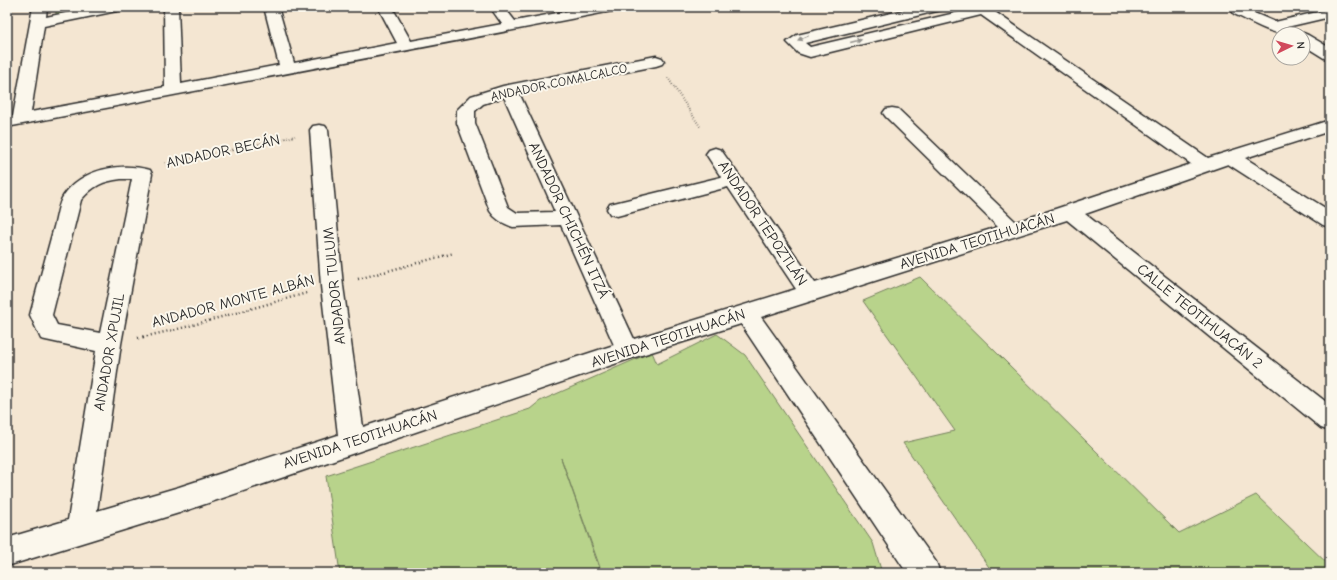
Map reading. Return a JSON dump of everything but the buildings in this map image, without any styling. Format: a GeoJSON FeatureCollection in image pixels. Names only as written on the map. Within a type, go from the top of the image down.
{"type":"FeatureCollection","features":[{"type":"Feature","properties":{"kind":"street"},"geometry":{"type":"LineString","coordinates":[[40,7],[14,121],[612,7]]}},
{"type":"Feature","properties":{"kind":"street"},"geometry":{"type":"LineString","coordinates":[[37,23],[117,7]]}},
{"type":"Feature","properties":{"kind":"street"},"geometry":{"type":"LineString","coordinates":[[170,7],[173,91]]}},
{"type":"Feature","properties":{"kind":"street"},"geometry":{"type":"LineString","coordinates":[[271,7],[288,68]]}},
{"type":"Feature","properties":{"kind":"street"},"geometry":{"type":"LineString","coordinates":[[385,7],[406,46]]}},
{"type":"Feature","properties":{"kind":"street"},"geometry":{"type":"LineString","coordinates":[[497,7],[511,26]]}},
{"type":"Feature","properties":{"kind":"street"},"geometry":{"type":"LineString","coordinates":[[936,7],[802,38],[795,42],[803,50],[810,52],[987,8],[1205,165]]}},
{"type":"Feature","properties":{"kind":"street"},"geometry":{"type":"LineString","coordinates":[[1239,11],[1271,27]]}},
{"type":"Feature","properties":{"kind":"street"},"geometry":{"type":"LineString","coordinates":[[1275,26],[1330,13]]}},
{"type":"Feature","properties":{"kind":"street"},"geometry":{"type":"LineString","coordinates":[[1311,43],[1330,55]]}},
{"type":"Feature","properties":{"kind":"street","name":"ANDADOR COMALCALCO"},"geometry":{"type":"LineString","coordinates":[[568,218],[513,220],[500,211],[466,124],[466,110],[477,100],[509,90],[656,61]]}},
{"type":"Feature","properties":{"kind":"street","name":"ANDADOR CHICHÉN ITZÁ"},"geometry":{"type":"LineString","coordinates":[[509,90],[628,350]]}},
{"type":"Feature","properties":{"kind":"street"},"geometry":{"type":"LineString","coordinates":[[892,113],[1013,230]]}},
{"type":"Feature","properties":{"kind":"street","name":"AVENIDA TEOTIHUACÁN"},"geometry":{"type":"LineString","coordinates":[[7,552],[179,500],[628,350],[1070,212],[1230,156],[1330,125]]}},
{"type":"Feature","properties":{"kind":"street","name":"ANDADOR TULUM"},"geometry":{"type":"LineString","coordinates":[[319,130],[332,286],[352,442]]}},
{"type":"Feature","properties":{"kind":"street","name":"ANDADOR TEPOZTLÁN"},"geometry":{"type":"LineString","coordinates":[[715,154],[810,293]]}},
{"type":"Feature","properties":{"kind":"street"},"geometry":{"type":"LineString","coordinates":[[1230,156],[1330,220]]}},
{"type":"Feature","properties":{"kind":"street"},"geometry":{"type":"LineString","coordinates":[[109,344],[49,333],[41,315],[72,198],[86,184],[105,176],[135,173]]}},
{"type":"Feature","properties":{"kind":"street","name":"ANDADOR XPUJIL"},"geometry":{"type":"LineString","coordinates":[[80,531],[135,173]]}},
{"type":"Feature","properties":{"kind":"street"},"geometry":{"type":"LineString","coordinates":[[617,209],[733,180]]}},
{"type":"Feature","properties":{"kind":"street","name":"CALLE TEOTIHUACÁN 2"},"geometry":{"type":"LineString","coordinates":[[1070,212],[1330,420]]}},
{"type":"Feature","properties":{"kind":"street"},"geometry":{"type":"LineString","coordinates":[[746,313],[925,573]]}},
{"type":"Feature","properties":{"kind":"path"},"geometry":{"type":"LineString","coordinates":[[656,61],[701,128]]}},
{"type":"Feature","properties":{"kind":"path","name":"ANDADOR BECÁN"},"geometry":{"type":"LineString","coordinates":[[135,173],[319,130]]}},
{"type":"Feature","properties":{"kind":"path","name":"ANDADOR MONTE ALBÁN"},"geometry":{"type":"LineString","coordinates":[[109,344],[182,328],[454,253]]}},
{"type":"Feature","properties":{"kind":"green space"},"geometry":{"type":"Polygon","coordinates":[[[56,7],[98,7],[56,16],[56,7]]]}},
{"type":"Feature","properties":{"kind":"green space"},"geometry":{"type":"Polygon","coordinates":[[[920,277],[1179,533],[1256,495],[1330,566],[1330,573],[993,573],[903,443],[955,431],[863,301],[920,277]]]}},
{"type":"Feature","properties":{"kind":"green space"},"geometry":{"type":"Polygon","coordinates":[[[717,334],[745,355],[873,543],[882,573],[602,573],[561,458],[601,573],[340,573],[326,476],[530,409],[540,401],[652,352],[657,364],[717,334]]]}}]}
